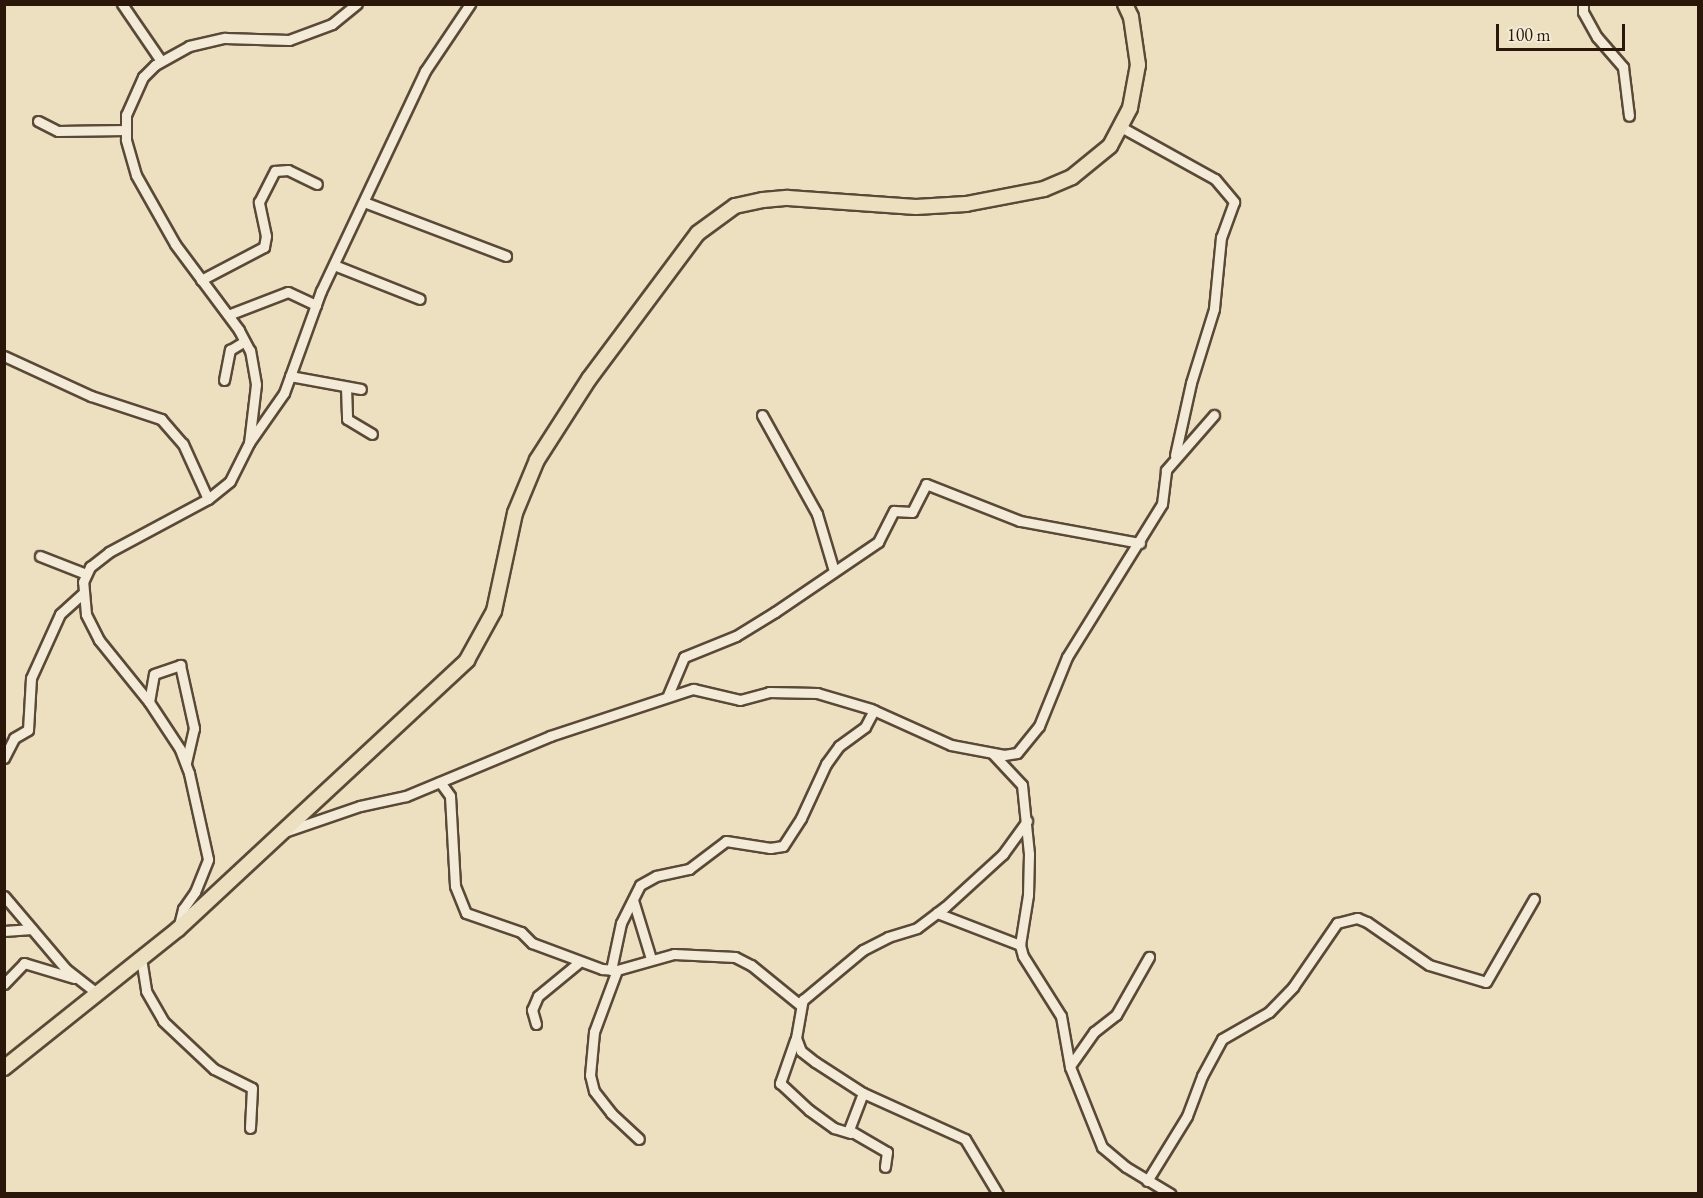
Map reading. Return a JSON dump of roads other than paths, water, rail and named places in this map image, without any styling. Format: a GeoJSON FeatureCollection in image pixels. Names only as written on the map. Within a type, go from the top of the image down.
{"type":"FeatureCollection","features":[{"type":"Feature","properties":{"kind":"highway"},"geometry":{"type":"LineString","coordinates":[[4,1068],[178,929],[449,680],[477,646],[494,611],[515,513],[537,460],[616,342],[675,261],[713,219],[735,206],[788,198],[916,207],[1013,196],[1072,177],[1110,146],[1121,127],[1136,88],[1138,65],[1131,17],[1125,4]]}},
{"type":"Feature","properties":{"kind":"street"},"geometry":{"type":"LineString","coordinates":[[122,4],[161,61]]}},
{"type":"Feature","properties":{"kind":"street"},"geometry":{"type":"LineString","coordinates":[[249,442],[256,384],[245,341],[158,216],[136,175],[126,129],[135,92],[143,77],[161,61],[208,40],[289,40],[309,35],[332,24],[357,4]]}},
{"type":"Feature","properties":{"kind":"street"},"geometry":{"type":"LineString","coordinates":[[178,929],[183,909],[195,892],[208,859],[208,845],[186,763],[149,702],[99,640],[82,594],[86,574],[109,552],[208,499],[230,481],[249,442],[263,427],[290,376],[316,304],[425,71],[470,4]]}},
{"type":"Feature","properties":{"kind":"street"},"geometry":{"type":"LineString","coordinates":[[1584,4],[1583,12],[1596,37],[1623,67],[1629,116]]}},
{"type":"Feature","properties":{"kind":"street"},"geometry":{"type":"LineString","coordinates":[[38,121],[58,130],[126,129]]}},
{"type":"Feature","properties":{"kind":"street"},"geometry":{"type":"LineString","coordinates":[[285,831],[360,806],[406,796],[550,736],[668,695],[693,689],[740,700],[790,690],[817,693],[874,710],[951,746],[1012,755],[1024,748],[1040,726],[1067,657],[1140,543],[1162,504],[1164,480],[1174,458],[1191,383],[1214,309],[1221,237],[1234,202],[1215,179],[1121,127]]}},
{"type":"Feature","properties":{"kind":"street"},"geometry":{"type":"LineString","coordinates":[[201,280],[264,247],[266,236],[259,216],[259,202],[275,171],[288,170],[317,184]]}},
{"type":"Feature","properties":{"kind":"street"},"geometry":{"type":"LineString","coordinates":[[364,202],[506,255]]}},
{"type":"Feature","properties":{"kind":"street"},"geometry":{"type":"LineString","coordinates":[[334,265],[420,299]]}},
{"type":"Feature","properties":{"kind":"street"},"geometry":{"type":"LineString","coordinates":[[228,315],[288,292],[316,304]]}},
{"type":"Feature","properties":{"kind":"street"},"geometry":{"type":"LineString","coordinates":[[224,380],[230,350],[245,341]]}},
{"type":"Feature","properties":{"kind":"street"},"geometry":{"type":"LineString","coordinates":[[4,356],[91,396],[161,419],[183,444],[208,499]]}},
{"type":"Feature","properties":{"kind":"street"},"geometry":{"type":"LineString","coordinates":[[290,376],[361,389]]}},
{"type":"Feature","properties":{"kind":"street"},"geometry":{"type":"LineString","coordinates":[[346,387],[347,419],[372,434]]}},
{"type":"Feature","properties":{"kind":"street"},"geometry":{"type":"LineString","coordinates":[[762,415],[817,514],[834,571]]}},
{"type":"Feature","properties":{"kind":"street"},"geometry":{"type":"LineString","coordinates":[[1174,458],[1214,415]]}},
{"type":"Feature","properties":{"kind":"street"},"geometry":{"type":"LineString","coordinates":[[668,695],[684,657],[736,636],[878,542],[894,511],[912,512],[927,484],[1020,521],[1140,543]]}},
{"type":"Feature","properties":{"kind":"street"},"geometry":{"type":"LineString","coordinates":[[40,556],[86,574]]}},
{"type":"Feature","properties":{"kind":"street"},"geometry":{"type":"LineString","coordinates":[[4,758],[14,738],[28,730],[28,688],[56,624],[67,605],[82,594]]}},
{"type":"Feature","properties":{"kind":"street"},"geometry":{"type":"LineString","coordinates":[[149,702],[154,674],[180,665],[195,728],[186,763]]}},
{"type":"Feature","properties":{"kind":"street"},"geometry":{"type":"LineString","coordinates":[[639,1139],[605,1106],[594,1091],[590,1075],[594,1032],[614,970],[621,923],[633,900],[646,879],[689,869],[726,841],[770,848],[783,846],[801,818],[826,764],[839,746],[865,727],[874,710]]}},
{"type":"Feature","properties":{"kind":"street"},"geometry":{"type":"LineString","coordinates":[[993,754],[1021,781],[1027,821],[1028,895],[1020,945],[1034,979],[1061,1016],[1070,1066],[1102,1147],[1147,1181],[1171,1194]]}},
{"type":"Feature","properties":{"kind":"street"},"geometry":{"type":"LineString","coordinates":[[440,782],[450,796],[453,873],[460,903],[466,913],[521,932],[532,943],[578,963],[614,970],[682,953],[735,957],[752,965],[800,1005]]}},
{"type":"Feature","properties":{"kind":"street"},"geometry":{"type":"LineString","coordinates":[[885,1167],[886,1152],[850,1133],[834,1128],[809,1110],[780,1083],[796,1038],[800,1005],[863,950],[888,937],[917,928],[937,913],[1003,854],[1027,821]]}},
{"type":"Feature","properties":{"kind":"street"},"geometry":{"type":"LineString","coordinates":[[4,896],[76,979],[97,993]]}},
{"type":"Feature","properties":{"kind":"street"},"geometry":{"type":"LineString","coordinates":[[1147,1181],[1187,1116],[1202,1076],[1222,1040],[1269,1012],[1293,987],[1337,923],[1357,918],[1367,922],[1429,965],[1486,982],[1534,899]]}},
{"type":"Feature","properties":{"kind":"street"},"geometry":{"type":"LineString","coordinates":[[633,900],[651,959]]}},
{"type":"Feature","properties":{"kind":"street"},"geometry":{"type":"LineString","coordinates":[[937,913],[1020,945]]}},
{"type":"Feature","properties":{"kind":"street"},"geometry":{"type":"LineString","coordinates":[[4,931],[32,929]]}},
{"type":"Feature","properties":{"kind":"street"},"geometry":{"type":"LineString","coordinates":[[1070,1066],[1094,1032],[1116,1015],[1149,957]]}},
{"type":"Feature","properties":{"kind":"street"},"geometry":{"type":"LineString","coordinates":[[141,958],[146,991],[163,1021],[214,1069],[252,1088],[250,1128]]}},
{"type":"Feature","properties":{"kind":"street"},"geometry":{"type":"LineString","coordinates":[[4,984],[24,963],[76,979]]}},
{"type":"Feature","properties":{"kind":"street"},"geometry":{"type":"LineString","coordinates":[[536,1024],[532,1010],[538,996],[578,963]]}},
{"type":"Feature","properties":{"kind":"street"},"geometry":{"type":"LineString","coordinates":[[796,1038],[801,1051],[863,1093],[965,1139],[998,1194]]}},
{"type":"Feature","properties":{"kind":"street"},"geometry":{"type":"LineString","coordinates":[[850,1133],[863,1093]]}}]}
